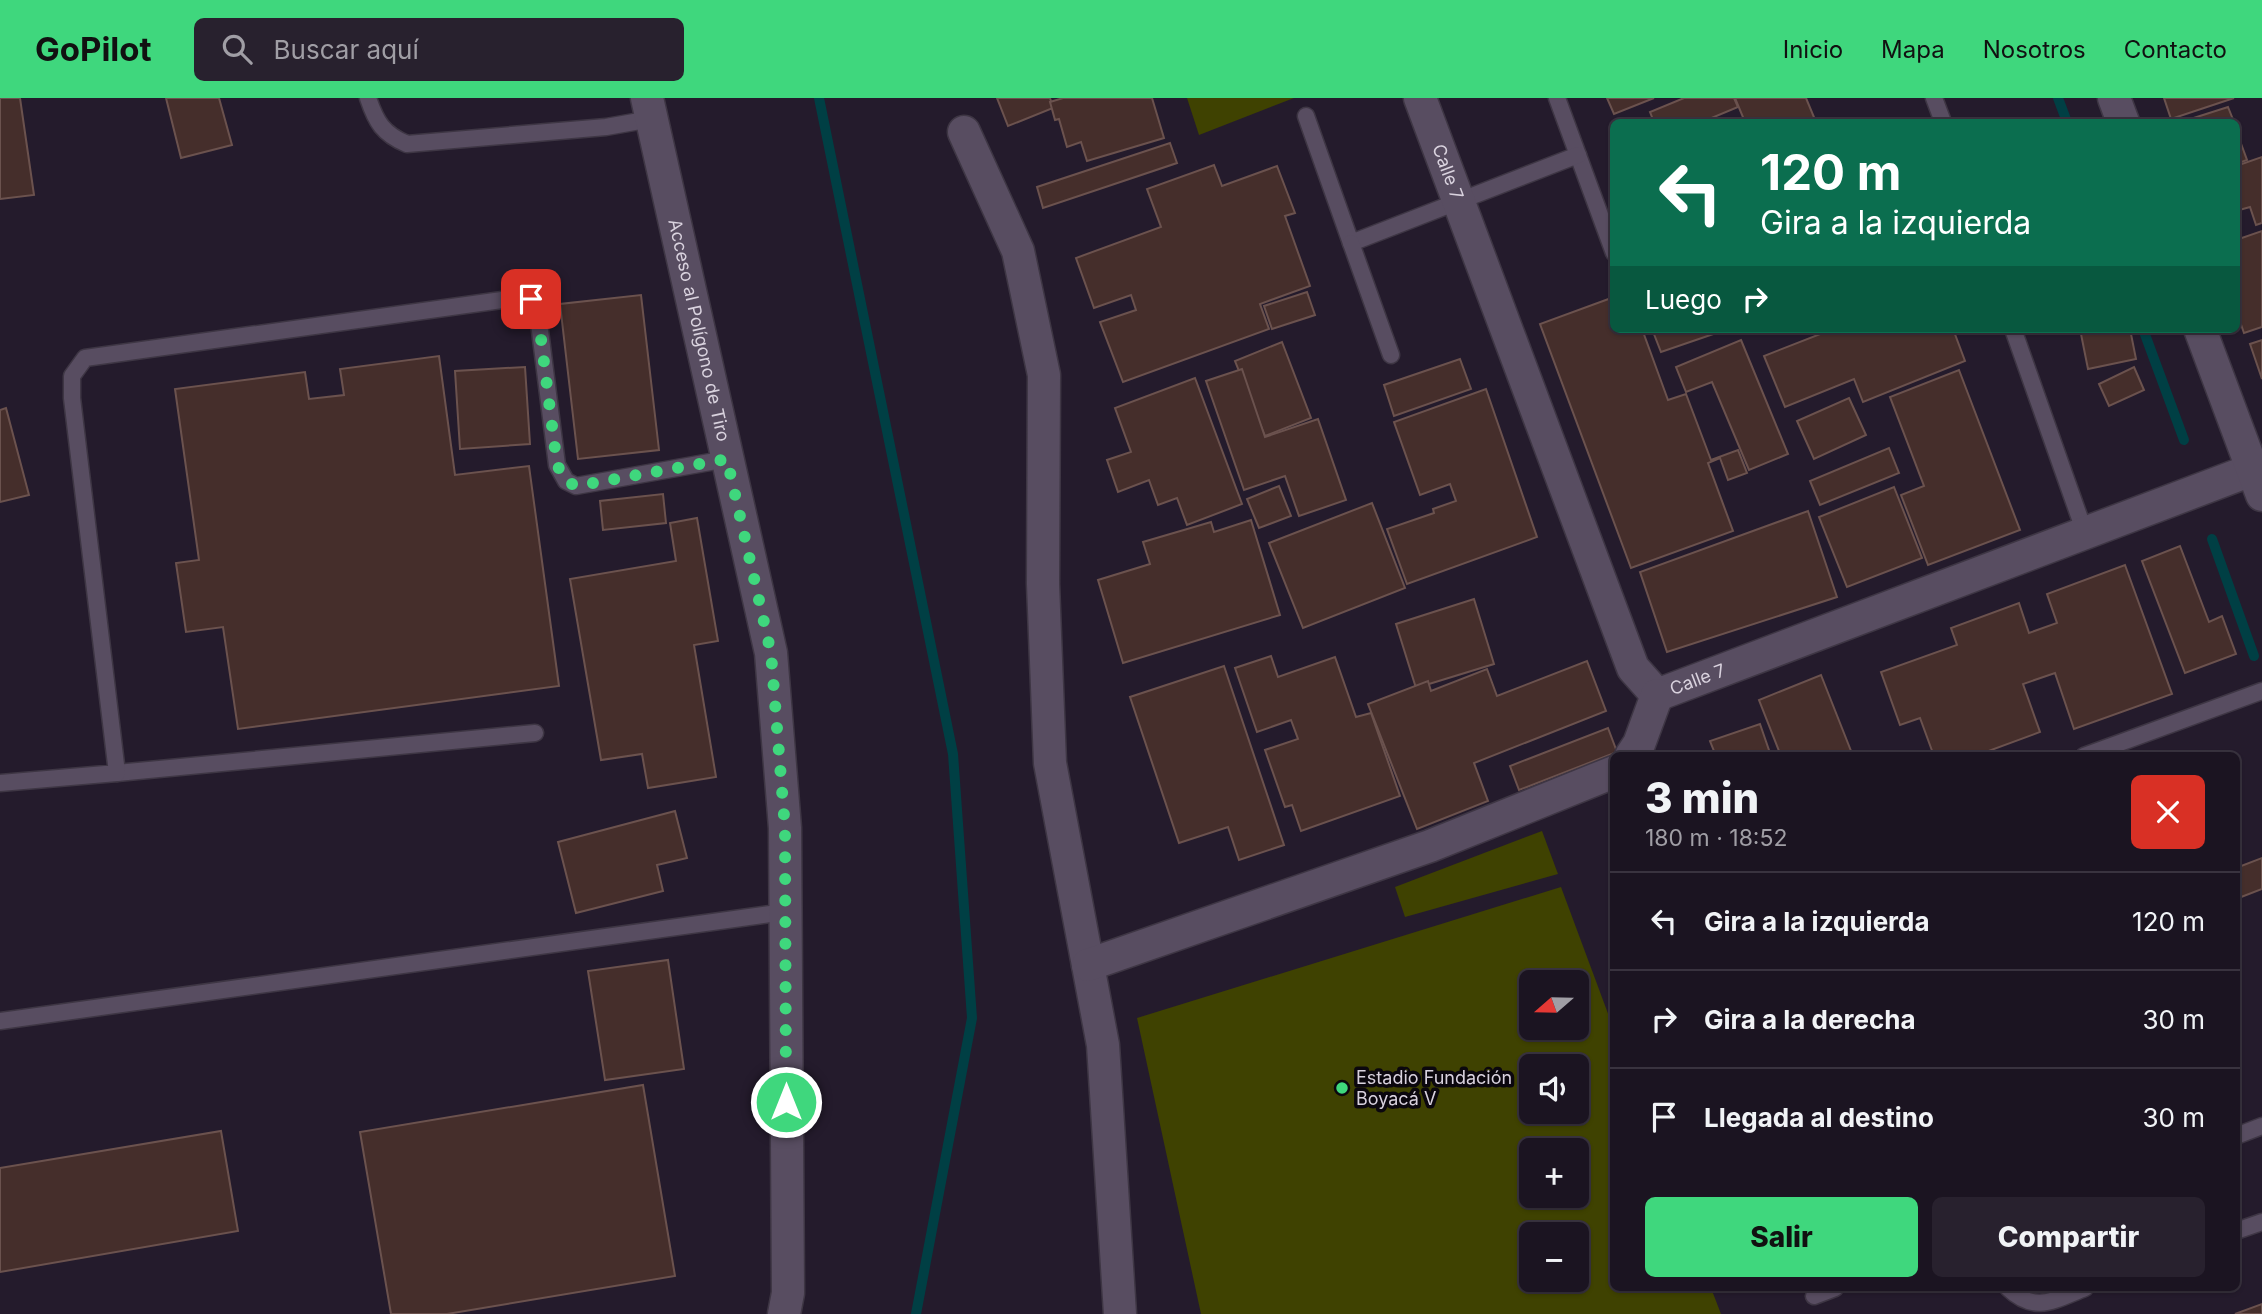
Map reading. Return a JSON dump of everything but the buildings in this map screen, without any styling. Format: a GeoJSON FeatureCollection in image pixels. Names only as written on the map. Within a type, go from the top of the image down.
{"type":"FeatureCollection","features":[{"type":"Feature","properties":{"kind":"street","name":"Calle 7"},"geometry":{"type":"LineString","coordinates":[[1420,98],[1633,668],[1657,695],[2085,533],[2259,477]]}},
{"type":"Feature","properties":{"kind":"street"},"geometry":{"type":"LineString","coordinates":[[2114,98],[2122,119]]}},
{"type":"Feature","properties":{"kind":"street","name":"Acceso al Polígono de Tiro"},"geometry":{"type":"LineString","coordinates":[[649,109],[771,653],[785,828],[788,1293],[784,1314]]}},
{"type":"Feature","properties":{"kind":"street"},"geometry":{"type":"LineString","coordinates":[[964,132],[1018,251],[1044,375],[1044,584],[1050,763],[1103,1045],[1120,1314]]}},
{"type":"Feature","properties":{"kind":"street"},"geometry":{"type":"LineString","coordinates":[[2202,333],[2259,477]]}},
{"type":"Feature","properties":{"kind":"street"},"geometry":{"type":"LineString","coordinates":[[1634,752],[1657,695]]}},
{"type":"Feature","properties":{"kind":"street"},"geometry":{"type":"LineString","coordinates":[[1088,965],[1430,846],[1610,774]]}},
{"type":"Feature","properties":{"kind":"lane"},"geometry":{"type":"LineString","coordinates":[[368,98],[375,121],[389,137],[407,144],[606,127],[649,109]]}},
{"type":"Feature","properties":{"kind":"lane"},"geometry":{"type":"LineString","coordinates":[[1557,98],[1610,242]]}},
{"type":"Feature","properties":{"kind":"lane"},"geometry":{"type":"LineString","coordinates":[[1934,98],[1943,119]]}},
{"type":"Feature","properties":{"kind":"lane"},"geometry":{"type":"LineString","coordinates":[[1306,116],[1391,355]]}},
{"type":"Feature","properties":{"kind":"lane"},"geometry":{"type":"LineString","coordinates":[[1351,243],[1578,155]]}},
{"type":"Feature","properties":{"kind":"lane"},"geometry":{"type":"LineString","coordinates":[[117,773],[72,398],[72,376],[85,358],[516,298],[531,299],[537,307],[557,465],[566,481],[576,486],[727,459]]}},
{"type":"Feature","properties":{"kind":"lane"},"geometry":{"type":"LineString","coordinates":[[2014,333],[2085,533]]}},
{"type":"Feature","properties":{"kind":"lane"},"geometry":{"type":"LineString","coordinates":[[2095,752],[2262,691]]}},
{"type":"Feature","properties":{"kind":"lane"},"geometry":{"type":"LineString","coordinates":[[0,783],[535,733]]}},
{"type":"Feature","properties":{"kind":"lane"},"geometry":{"type":"LineString","coordinates":[[0,1021],[785,912]]}},
{"type":"Feature","properties":{"kind":"lane"},"geometry":{"type":"LineString","coordinates":[[2240,1134],[2262,1126]]}},
{"type":"Feature","properties":{"kind":"lane"},"geometry":{"type":"LineString","coordinates":[[2240,1230],[2262,1222]]}},
{"type":"Feature","properties":{"kind":"lane"},"geometry":{"type":"LineString","coordinates":[[1814,1296],[1827,1291]]}},
{"type":"Feature","properties":{"kind":"lane"},"geometry":{"type":"LineString","coordinates":[[2011,1291],[2018,1298],[2039,1305],[2077,1291]]}},
{"type":"Feature","properties":{"kind":"shaded area"},"geometry":{"type":"Polygon","coordinates":[[[1187,98],[1294,98],[1199,135],[1187,98]]]}},
{"type":"Feature","properties":{"kind":"shaded area"},"geometry":{"type":"Polygon","coordinates":[[[1542,831],[1558,874],[1405,917],[1395,887],[1542,831]]]}},
{"type":"Feature","properties":{"kind":"shaded area","name":"Estadio Fundación Boyacá V"},"geometry":{"type":"Polygon","coordinates":[[[1561,887],[1610,1019],[1610,1291],[1712,1291],[1721,1314],[1201,1314],[1137,1018],[1561,887]]]}},
{"type":"Feature","properties":{"kind":"waterway"},"geometry":{"type":"LineString","coordinates":[[819,98],[953,754],[972,1018],[916,1314]]}},
{"type":"Feature","properties":{"kind":"waterway"},"geometry":{"type":"LineString","coordinates":[[2058,98],[2066,119]]}},
{"type":"Feature","properties":{"kind":"waterway"},"geometry":{"type":"LineString","coordinates":[[2144,333],[2184,440]]}},
{"type":"Feature","properties":{"kind":"waterway"},"geometry":{"type":"LineString","coordinates":[[2212,539],[2254,656]]}},
{"type":"Feature","properties":{"kind":"place","name":"Estadio Fundación Boyacá V"},"geometry":{"type":"Point","coordinates":[1342,1088]}},
{"type":"Feature","properties":{"kind":"route"},"geometry":{"type":"LineString","coordinates":[[531,299],[537,307],[557,465],[566,481],[576,486],[727,459],[771,653],[785,828],[786,1102]]}}]}
